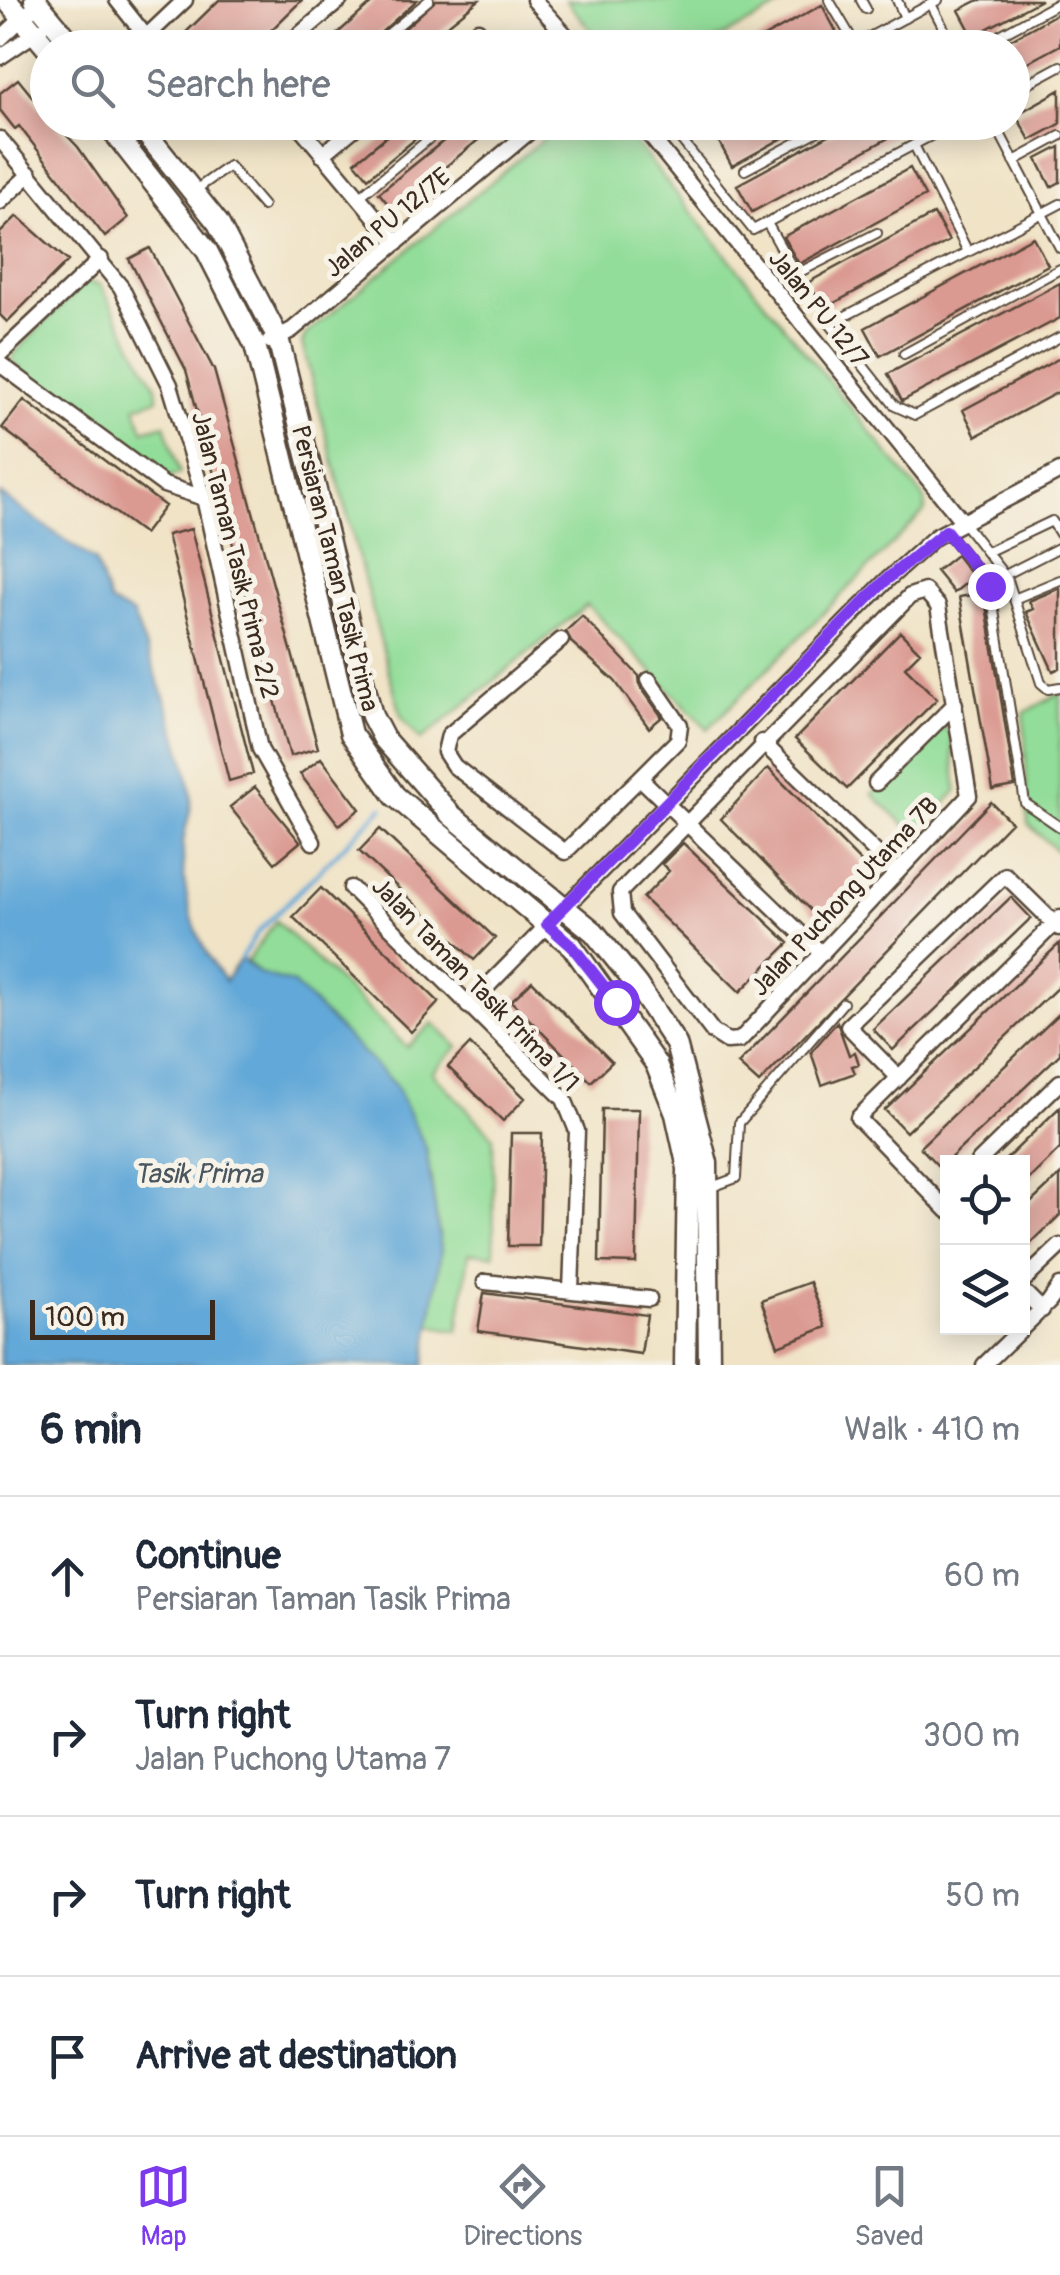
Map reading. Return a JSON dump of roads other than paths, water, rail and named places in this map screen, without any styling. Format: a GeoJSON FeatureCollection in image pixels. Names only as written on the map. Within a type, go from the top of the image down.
{"type":"FeatureCollection","features":[{"type":"Feature","properties":{"kind":"main road"},"geometry":{"type":"LineString","coordinates":[[7,0],[32,30]]}},
{"type":"Feature","properties":{"kind":"main road"},"geometry":{"type":"LineString","coordinates":[[42,8],[60,30]]}},
{"type":"Feature","properties":{"kind":"main road","name":"Persiaran Taman Tasik Prima"},"geometry":{"type":"LineString","coordinates":[[120,140],[207,251],[254,345],[351,734],[394,796],[572,946],[616,1002],[656,1064],[676,1114],[688,1168],[685,1365]]}},
{"type":"Feature","properties":{"kind":"main road","name":"Persiaran Taman Tasik Prima"},"geometry":{"type":"LineString","coordinates":[[152,140],[218,222],[278,338],[372,716],[384,739],[451,815],[565,905],[637,984],[676,1044],[695,1106],[708,1188],[709,1365]]}},
{"type":"Feature","properties":{"kind":"street"},"geometry":{"type":"LineString","coordinates":[[117,0],[141,30]]}},
{"type":"Feature","properties":{"kind":"street"},"geometry":{"type":"LineString","coordinates":[[160,30],[185,0]]}},
{"type":"Feature","properties":{"kind":"street"},"geometry":{"type":"LineString","coordinates":[[534,0],[561,30]]}},
{"type":"Feature","properties":{"kind":"street"},"geometry":{"type":"LineString","coordinates":[[302,30],[329,3]]}},
{"type":"Feature","properties":{"kind":"street"},"geometry":{"type":"LineString","coordinates":[[0,39],[30,35]]}},
{"type":"Feature","properties":{"kind":"street"},"geometry":{"type":"LineString","coordinates":[[0,57],[30,37]]}},
{"type":"Feature","properties":{"kind":"street","name":"Jalan Taman Tasik Prima 2/2"},"geometry":{"type":"LineString","coordinates":[[0,139],[101,259],[143,326],[170,384],[204,498],[260,750],[313,842]]}},
{"type":"Feature","properties":{"kind":"street"},"geometry":{"type":"LineString","coordinates":[[310,140],[397,242]]}},
{"type":"Feature","properties":{"kind":"street"},"geometry":{"type":"LineString","coordinates":[[322,155],[340,140]]}},
{"type":"Feature","properties":{"kind":"street","name":"Jalan PU 12/7E"},"geometry":{"type":"LineString","coordinates":[[254,345],[278,338],[520,140]]}},
{"type":"Feature","properties":{"kind":"street","name":"Jalan PU 12/7"},"geometry":{"type":"LineString","coordinates":[[655,140],[963,522]]}},
{"type":"Feature","properties":{"kind":"street"},"geometry":{"type":"LineString","coordinates":[[0,202],[30,174]]}},
{"type":"Feature","properties":{"kind":"street"},"geometry":{"type":"LineString","coordinates":[[0,354],[101,259]]}},
{"type":"Feature","properties":{"kind":"street"},"geometry":{"type":"LineString","coordinates":[[0,364],[164,485],[204,498]]}},
{"type":"Feature","properties":{"kind":"street"},"geometry":{"type":"LineString","coordinates":[[468,1006],[899,569],[946,531],[1060,472]]}},
{"type":"Feature","properties":{"kind":"street"},"geometry":{"type":"LineString","coordinates":[[686,822],[910,596],[899,569]]}},
{"type":"Feature","properties":{"kind":"street","name":"Jalan Puchong Utama 7B"},"geometry":{"type":"LineString","coordinates":[[686,822],[620,892],[622,913],[713,1032],[727,1041],[740,1040],[969,796],[938,606],[925,590],[910,596]]}},
{"type":"Feature","properties":{"kind":"street"},"geometry":{"type":"LineString","coordinates":[[562,640],[449,735],[448,758],[560,851],[576,844],[678,740],[680,725],[649,680]]}},
{"type":"Feature","properties":{"kind":"street"},"geometry":{"type":"LineString","coordinates":[[876,783],[956,704]]}},
{"type":"Feature","properties":{"kind":"street"},"geometry":{"type":"LineString","coordinates":[[762,742],[896,872]]}},
{"type":"Feature","properties":{"kind":"street"},"geometry":{"type":"LineString","coordinates":[[640,778],[822,954]]}},
{"type":"Feature","properties":{"kind":"street"},"geometry":{"type":"LineString","coordinates":[[898,1078],[848,1026],[1005,874],[1058,923],[858,1118],[940,1198]]}},
{"type":"Feature","properties":{"kind":"street","name":"Jalan Taman Tasik Prima 1/1"},"geometry":{"type":"LineString","coordinates":[[350,888],[564,1100],[577,1131],[570,1290]]}},
{"type":"Feature","properties":{"kind":"street"},"geometry":{"type":"LineString","coordinates":[[985,1155],[1060,1082]]}},
{"type":"Feature","properties":{"kind":"street"},"geometry":{"type":"LineString","coordinates":[[1030,1278],[1060,1246]]}},
{"type":"Feature","properties":{"kind":"street"},"geometry":{"type":"LineString","coordinates":[[485,1282],[649,1298]]}},
{"type":"Feature","properties":{"kind":"street"},"geometry":{"type":"LineString","coordinates":[[984,1365],[1050,1303],[1060,1286]]}},
{"type":"Feature","properties":{"kind":"lane"},"geometry":{"type":"LineString","coordinates":[[392,30],[428,0]]}},
{"type":"Feature","properties":{"kind":"lane"},"geometry":{"type":"LineString","coordinates":[[830,0],[844,30]]}},
{"type":"Feature","properties":{"kind":"lane"},"geometry":{"type":"LineString","coordinates":[[897,0],[905,18]]}},
{"type":"Feature","properties":{"kind":"lane"},"geometry":{"type":"LineString","coordinates":[[882,30],[935,2],[947,30]]}},
{"type":"Feature","properties":{"kind":"lane"},"geometry":{"type":"LineString","coordinates":[[1009,30],[1060,2]]}},
{"type":"Feature","properties":{"kind":"lane"},"geometry":{"type":"LineString","coordinates":[[1030,82],[1060,66]]}},
{"type":"Feature","properties":{"kind":"lane"},"geometry":{"type":"LineString","coordinates":[[1014,161],[1060,136]]}},
{"type":"Feature","properties":{"kind":"lane"},"geometry":{"type":"LineString","coordinates":[[358,198],[427,140]]}},
{"type":"Feature","properties":{"kind":"lane"},"geometry":{"type":"LineString","coordinates":[[681,140],[753,230],[923,140]]}},
{"type":"Feature","properties":{"kind":"lane"},"geometry":{"type":"LineString","coordinates":[[745,170],[801,140]]}},
{"type":"Feature","properties":{"kind":"lane"},"geometry":{"type":"LineString","coordinates":[[1003,140],[1060,248]]}},
{"type":"Feature","properties":{"kind":"lane"},"geometry":{"type":"LineString","coordinates":[[914,145],[968,252]]}},
{"type":"Feature","properties":{"kind":"lane"},"geometry":{"type":"LineString","coordinates":[[194,191],[230,166],[264,206]]}},
{"type":"Feature","properties":{"kind":"lane"},"geometry":{"type":"LineString","coordinates":[[1060,204],[830,324],[895,406],[914,415],[1060,337]]}},
{"type":"Feature","properties":{"kind":"lane"},"geometry":{"type":"LineString","coordinates":[[768,223],[796,274],[877,233]]}},
{"type":"Feature","properties":{"kind":"lane"},"geometry":{"type":"LineString","coordinates":[[904,354],[1060,269]]}},
{"type":"Feature","properties":{"kind":"lane"},"geometry":{"type":"LineString","coordinates":[[987,552],[1052,521],[1060,533]]}},
{"type":"Feature","properties":{"kind":"lane"},"geometry":{"type":"LineString","coordinates":[[963,522],[1004,575],[1041,683],[1048,689],[1060,687]]}},
{"type":"Feature","properties":{"kind":"lane"},"geometry":{"type":"LineString","coordinates":[[946,531],[990,586],[1024,803],[1060,827]]}},
{"type":"Feature","properties":{"kind":"lane"},"geometry":{"type":"LineString","coordinates":[[1004,575],[1060,547]]}},
{"type":"Feature","properties":{"kind":"lane"},"geometry":{"type":"LineString","coordinates":[[1014,599],[1060,580]]}},
{"type":"Feature","properties":{"kind":"lane"},"geometry":{"type":"LineString","coordinates":[[708,1188],[736,1178],[739,1123],[843,1004]]}},
{"type":"Feature","properties":{"kind":"water","name":"Tasik Prima"},"geometry":{"type":"Polygon","coordinates":[[[0,494],[95,561],[110,603],[133,615],[186,768],[192,798],[183,844],[187,900],[197,933],[214,965],[225,981],[241,958],[260,974],[294,984],[395,1085],[426,1148],[441,1249],[425,1365],[0,1365],[0,494]]]}},
{"type":"Feature","properties":{"kind":"waterway"},"geometry":{"type":"LineString","coordinates":[[241,958],[258,932],[383,807]]}}]}
